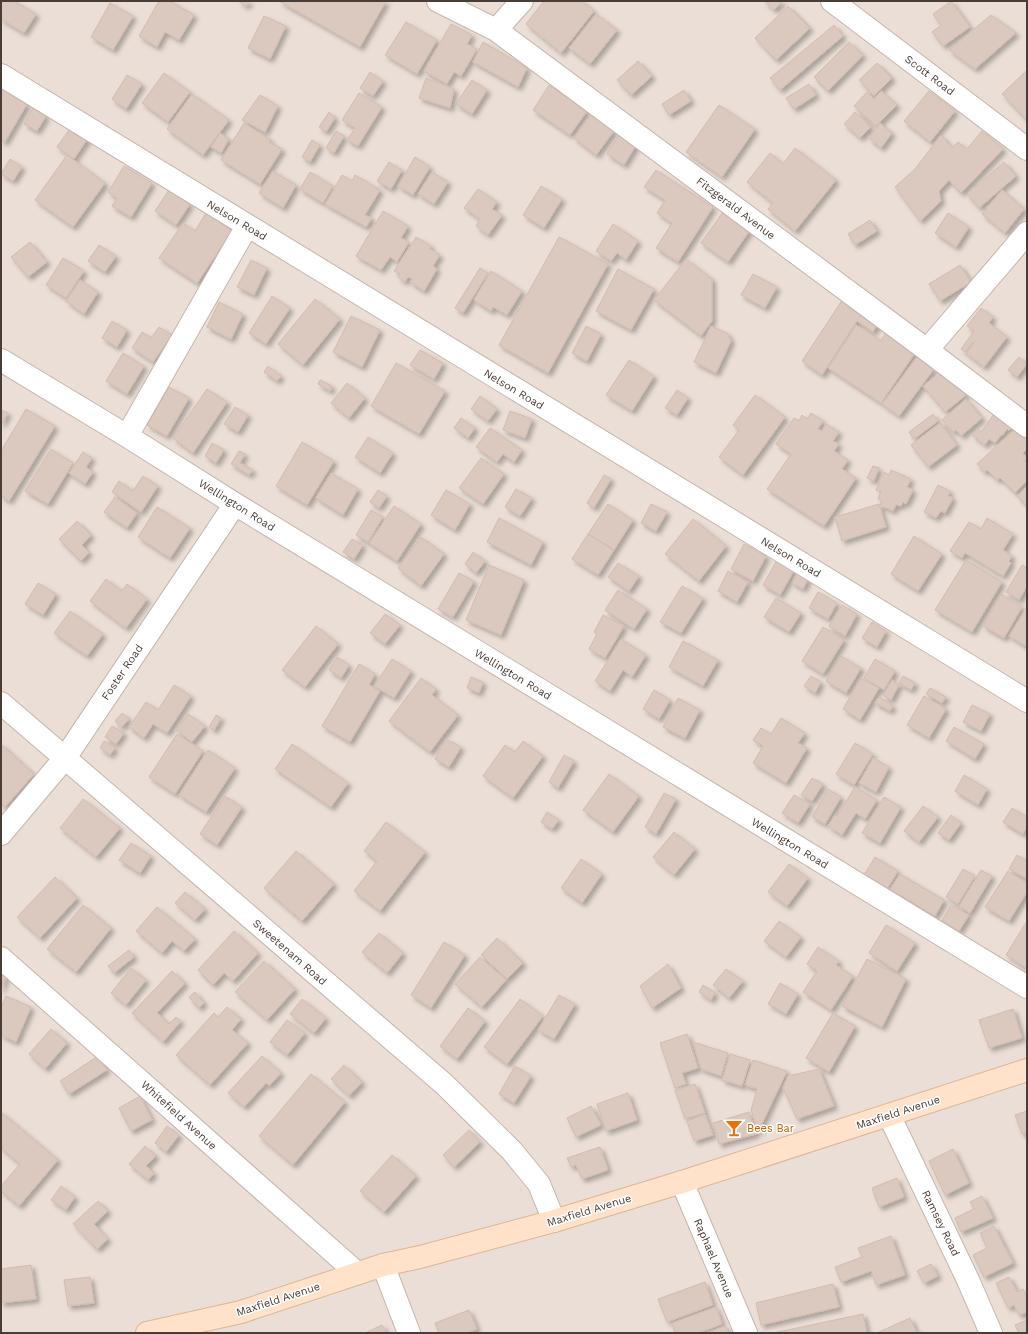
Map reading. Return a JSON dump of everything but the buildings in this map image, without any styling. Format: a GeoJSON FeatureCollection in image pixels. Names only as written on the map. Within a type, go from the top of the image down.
{"type":"FeatureCollection","features":[{"type":"Feature","properties":{"kind":"main road","name":"Maxfield Avenue"},"geometry":{"type":"LineString","coordinates":[[146,1333],[241,1312],[383,1265],[420,1257],[554,1221],[682,1182],[1027,1070]]}},
{"type":"Feature","properties":{"kind":"street","name":"Fitzgerald Avenue"},"geometry":{"type":"LineString","coordinates":[[438,1],[496,30],[1027,426]]}},
{"type":"Feature","properties":{"kind":"street"},"geometry":{"type":"LineString","coordinates":[[496,30],[522,1]]}},
{"type":"Feature","properties":{"kind":"street","name":"Scott Road"},"geometry":{"type":"LineString","coordinates":[[832,1],[1027,149]]}},
{"type":"Feature","properties":{"kind":"street","name":"Nelson Road"},"geometry":{"type":"LineString","coordinates":[[1,75],[1027,701]]}},
{"type":"Feature","properties":{"kind":"street"},"geometry":{"type":"LineString","coordinates":[[127,436],[247,226]]}},
{"type":"Feature","properties":{"kind":"street"},"geometry":{"type":"LineString","coordinates":[[927,350],[1027,233]]}},
{"type":"Feature","properties":{"kind":"street","name":"Wellington Road"},"geometry":{"type":"LineString","coordinates":[[1,360],[1027,987]]}},
{"type":"Feature","properties":{"kind":"street","name":"Foster Road"},"geometry":{"type":"LineString","coordinates":[[1,834],[65,758],[235,504]]}},
{"type":"Feature","properties":{"kind":"street","name":"Sweetenam Road"},"geometry":{"type":"LineString","coordinates":[[1,703],[444,1084],[512,1151],[539,1184],[554,1221]]}},
{"type":"Feature","properties":{"kind":"street","name":"Whitefield Avenue"},"geometry":{"type":"LineString","coordinates":[[1,958],[357,1273]]}},
{"type":"Feature","properties":{"kind":"street","name":"Ramsey Road"},"geometry":{"type":"LineString","coordinates":[[889,1115],[968,1280],[991,1333]]}},
{"type":"Feature","properties":{"kind":"street","name":"Raphael Avenue"},"geometry":{"type":"LineString","coordinates":[[682,1182],[746,1333]]}},
{"type":"Feature","properties":{"kind":"street"},"geometry":{"type":"LineString","coordinates":[[383,1265],[409,1333]]}},
{"type":"Feature","properties":{"kind":"shaded area"},"geometry":{"type":"Polygon","coordinates":[[[1,1],[1027,1],[1027,1333],[1,1333],[1,1]]]}},
{"type":"Feature","properties":{"kind":"place","name":"Bees Bar"},"geometry":{"type":"Point","coordinates":[734,1128]}}]}
